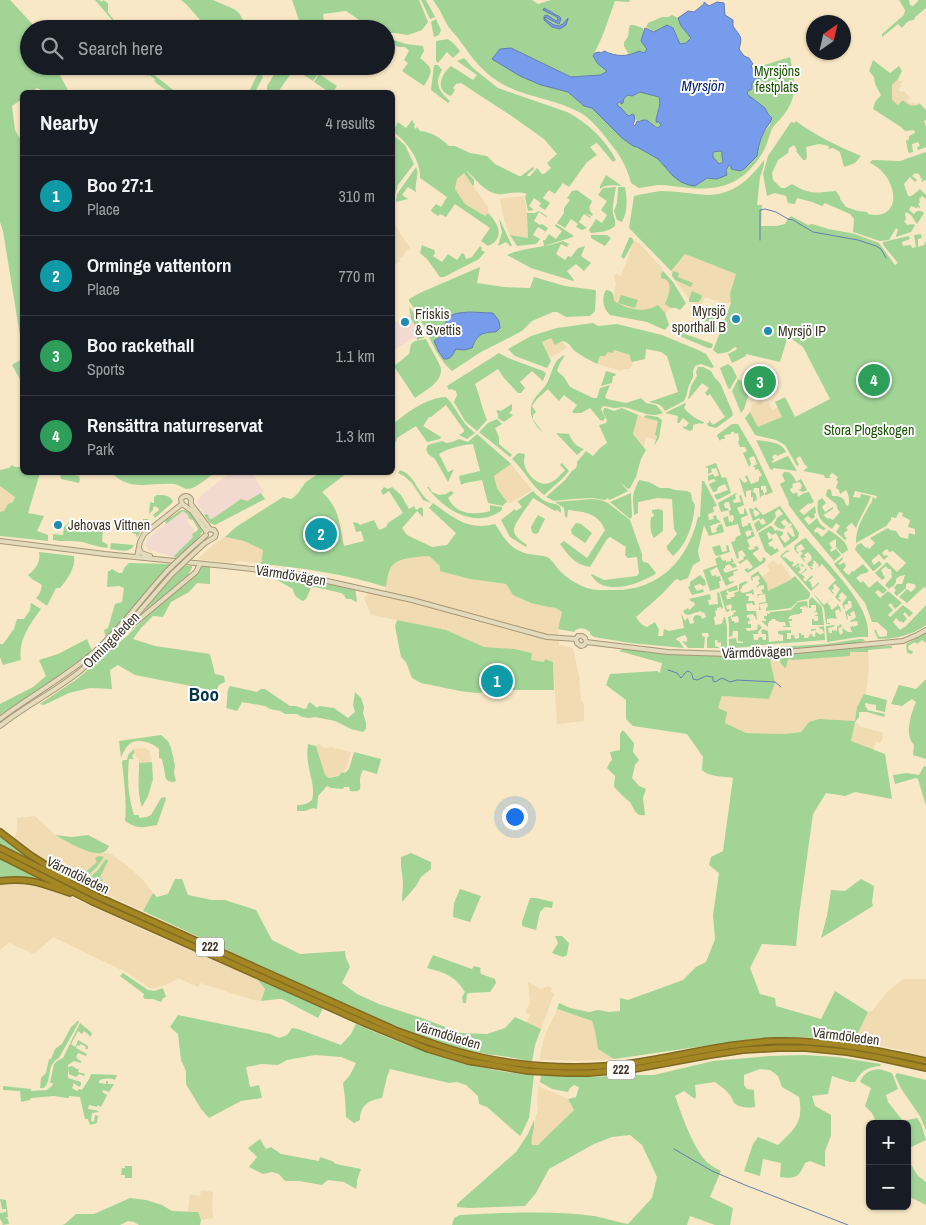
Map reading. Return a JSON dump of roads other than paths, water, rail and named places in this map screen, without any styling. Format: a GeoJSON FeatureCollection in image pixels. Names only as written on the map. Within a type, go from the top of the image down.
{"type":"FeatureCollection","features":[{"type":"Feature","properties":{"kind":"highway"},"geometry":{"type":"LineString","coordinates":[[0,832],[93,898]]}},
{"type":"Feature","properties":{"kind":"highway","name":"Värmdöleden"},"geometry":{"type":"LineString","coordinates":[[0,848],[93,898],[395,1030],[457,1052],[515,1063],[543,1066],[595,1066],[633,1063],[739,1045],[794,1042],[863,1048],[926,1061]]}},
{"type":"Feature","properties":{"kind":"highway","name":"Värmdöleden"},"geometry":{"type":"LineString","coordinates":[[0,855],[382,1031],[428,1049],[468,1061],[528,1071],[589,1073],[634,1069],[743,1050],[806,1048],[876,1056],[926,1068]]}},
{"type":"Feature","properties":{"kind":"highway"},"geometry":{"type":"LineString","coordinates":[[0,881],[18,879],[35,882],[93,898]]}},
{"type":"Feature","properties":{"kind":"main road"},"geometry":{"type":"LineString","coordinates":[[137,557],[138,546],[146,532],[186,505],[207,532],[208,538],[214,538],[216,534],[215,531],[207,532]]}},
{"type":"Feature","properties":{"kind":"main road","name":"Ormingeleden"},"geometry":{"type":"LineString","coordinates":[[0,719],[72,671],[95,652],[167,571],[207,532]]}},
{"type":"Feature","properties":{"kind":"main road","name":"Ormingeleden"},"geometry":{"type":"LineString","coordinates":[[0,726],[77,674],[107,648],[172,574],[210,539]]}},
{"type":"Feature","properties":{"kind":"main road","name":"Värmdövägen"},"geometry":{"type":"LineString","coordinates":[[0,541],[273,571],[324,580],[412,600],[546,637],[576,639]]}},
{"type":"Feature","properties":{"kind":"main road"},"geometry":{"type":"LineString","coordinates":[[138,546],[143,554],[162,559]]}},
{"type":"Feature","properties":{"kind":"main road"},"geometry":{"type":"LineString","coordinates":[[194,563],[196,572]]}},
{"type":"Feature","properties":{"kind":"main road"},"geometry":{"type":"LineString","coordinates":[[113,642],[196,572],[200,564]]}},
{"type":"Feature","properties":{"kind":"main road","name":"Värmdövägen"},"geometry":{"type":"LineString","coordinates":[[586,642],[682,653],[765,653],[903,640],[926,630]]}},
{"type":"Feature","properties":{"kind":"main road"},"geometry":{"type":"LineString","coordinates":[[578,636],[582,636],[586,642],[581,646],[576,639],[578,636]]}},
{"type":"Feature","properties":{"kind":"water","name":"Myrsjön"},"geometry":{"type":"Polygon","coordinates":[[[704,2],[709,6],[717,2],[724,3],[725,15],[733,20],[733,26],[740,36],[739,49],[744,56],[749,58],[753,64],[751,66],[756,76],[759,77],[759,79],[752,83],[752,89],[747,94],[765,108],[772,118],[761,138],[757,156],[744,169],[740,171],[731,169],[729,165],[726,170],[727,175],[717,179],[707,178],[695,186],[681,182],[658,159],[622,138],[592,108],[584,106],[568,92],[541,85],[520,76],[492,59],[500,49],[511,48],[571,77],[601,75],[607,71],[598,64],[593,56],[595,53],[604,51],[622,56],[639,51],[644,53],[647,49],[641,41],[645,28],[654,32],[667,25],[673,28],[680,44],[686,43],[691,38],[681,26],[678,18],[688,11],[694,12],[704,2]],[[640,92],[632,96],[628,95],[624,98],[623,103],[619,102],[617,104],[618,106],[627,115],[634,115],[635,120],[633,124],[635,126],[637,121],[645,120],[658,128],[661,125],[659,122],[656,122],[660,103],[659,97],[640,92]],[[713,152],[713,157],[719,164],[723,162],[722,152],[713,152]]]}},
{"type":"Feature","properties":{"kind":"water"},"geometry":{"type":"Polygon","coordinates":[[[544,8],[561,19],[559,24],[545,17],[545,19],[559,26],[568,18],[566,25],[560,29],[552,27],[544,20],[544,16],[547,15],[556,21],[558,20],[557,17],[543,10],[544,8]]]}},
{"type":"Feature","properties":{"kind":"water"},"geometry":{"type":"Polygon","coordinates":[[[470,312],[493,313],[499,321],[500,328],[496,332],[478,337],[472,348],[456,349],[450,358],[444,359],[434,341],[445,331],[446,321],[451,315],[470,312]]]}},
{"type":"Feature","properties":{"kind":"waterway"},"geometry":{"type":"LineString","coordinates":[[760,240],[760,210],[765,209],[793,220],[813,232],[858,240],[876,246],[881,249],[886,258]]}},
{"type":"Feature","properties":{"kind":"waterway"},"geometry":{"type":"LineString","coordinates":[[668,670],[677,673],[681,678],[687,671],[692,674],[693,679],[697,680],[706,676],[713,677],[715,682],[722,678],[730,682],[737,680],[775,682],[781,687]]}},
{"type":"Feature","properties":{"kind":"waterway"},"geometry":{"type":"LineString","coordinates":[[674,1149],[712,1171],[848,1225]]}},
{"type":"Feature","properties":{"kind":"place","name":"Myrsjö sporthall B"},"geometry":{"type":"Point","coordinates":[736,319]}},
{"type":"Feature","properties":{"kind":"place","name":"Friskis & Svettis"},"geometry":{"type":"Point","coordinates":[405,322]}},
{"type":"Feature","properties":{"kind":"place","name":"Myrsjö IP"},"geometry":{"type":"Point","coordinates":[768,331]}},
{"type":"Feature","properties":{"kind":"place","name":"Rensättra naturreservat"},"geometry":{"type":"Point","coordinates":[874,380]}},
{"type":"Feature","properties":{"kind":"place","name":"Boo rackethall"},"geometry":{"type":"Point","coordinates":[760,382]}},
{"type":"Feature","properties":{"kind":"place","name":"Jehovas Vittnen"},"geometry":{"type":"Point","coordinates":[58,525]}},
{"type":"Feature","properties":{"kind":"place","name":"Orminge vattentorn"},"geometry":{"type":"Point","coordinates":[321,534]}},
{"type":"Feature","properties":{"kind":"place","name":"Boo 27:1"},"geometry":{"type":"Point","coordinates":[497,681]}},
{"type":"Feature","properties":{"kind":"district","name":"Boo"},"geometry":{"type":"Point","coordinates":[204,694]}},
{"type":"Feature","properties":{"kind":"park label","name":"Myrsjöns festplats"},"geometry":{"type":"Point","coordinates":[777,79]}},
{"type":"Feature","properties":{"kind":"park label","name":"Stora Plogskogen"},"geometry":{"type":"Point","coordinates":[869,430]}}]}
